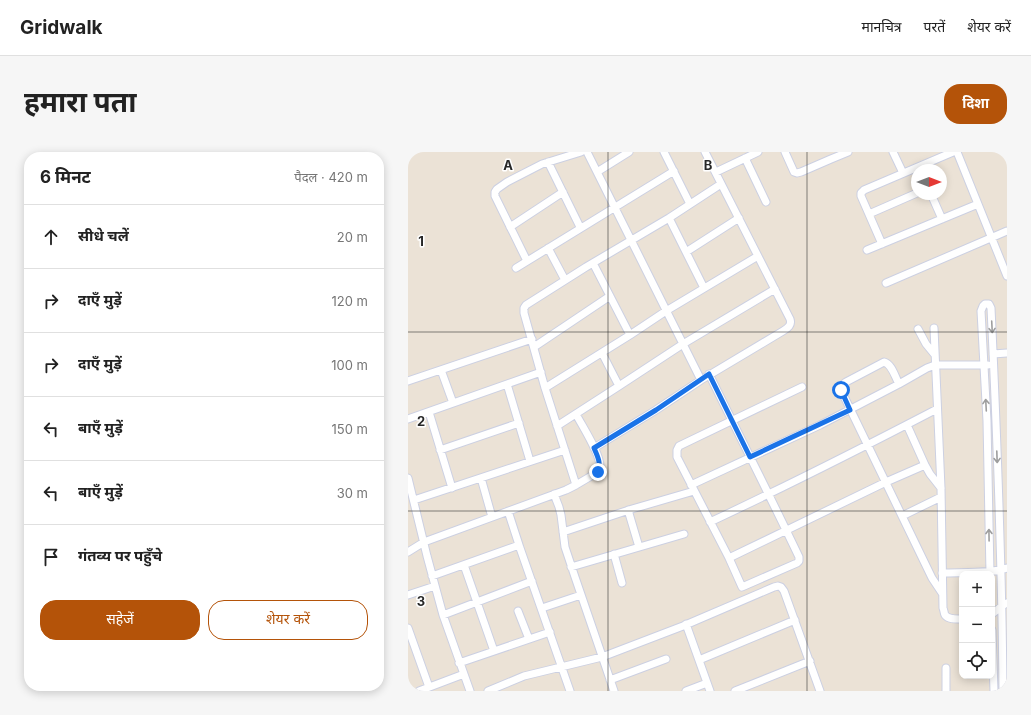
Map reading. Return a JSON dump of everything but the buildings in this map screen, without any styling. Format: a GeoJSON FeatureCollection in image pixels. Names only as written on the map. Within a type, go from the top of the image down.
{"type":"FeatureCollection","features":[{"type":"Feature","properties":{"kind":"street"},"geometry":{"type":"LineString","coordinates":[[527,261],[495,196],[495,192],[497,188],[548,162],[581,152]]}},
{"type":"Feature","properties":{"kind":"street"},"geometry":{"type":"LineString","coordinates":[[587,152],[700,380]]}},
{"type":"Feature","properties":{"kind":"street"},"geometry":{"type":"LineString","coordinates":[[597,172],[629,152]]}},
{"type":"Feature","properties":{"kind":"street"},"geometry":{"type":"LineString","coordinates":[[664,152],[690,204]]}},
{"type":"Feature","properties":{"kind":"street"},"geometry":{"type":"LineString","coordinates":[[594,448],[656,410],[709,374],[783,331],[790,325],[790,319],[705,152]]}},
{"type":"Feature","properties":{"kind":"street"},"geometry":{"type":"LineString","coordinates":[[716,172],[758,152]]}},
{"type":"Feature","properties":{"kind":"street"},"geometry":{"type":"LineString","coordinates":[[785,152],[794,172],[797,173],[830,158],[848,152]]}},
{"type":"Feature","properties":{"kind":"street"},"geometry":{"type":"LineString","coordinates":[[893,152],[903,173]]}},
{"type":"Feature","properties":{"kind":"street"},"geometry":{"type":"LineString","coordinates":[[928,164],[953,152]]}},
{"type":"Feature","properties":{"kind":"street"},"geometry":{"type":"LineString","coordinates":[[956,152],[1007,276]]}},
{"type":"Feature","properties":{"kind":"street"},"geometry":{"type":"LineString","coordinates":[[745,158],[766,202]]}},
{"type":"Feature","properties":{"kind":"street"},"geometry":{"type":"LineString","coordinates":[[548,162],[580,227]]}},
{"type":"Feature","properties":{"kind":"street"},"geometry":{"type":"LineString","coordinates":[[516,268],[580,227],[674,171]]}},
{"type":"Feature","properties":{"kind":"street"},"geometry":{"type":"LineString","coordinates":[[882,244],[868,214],[861,196],[861,192],[911,171]]}},
{"type":"Feature","properties":{"kind":"street"},"geometry":{"type":"LineString","coordinates":[[576,485],[545,388],[524,308],[526,305],[565,280],[721,184]]}},
{"type":"Feature","properties":{"kind":"street"},"geometry":{"type":"LineString","coordinates":[[510,227],[563,192]]}},
{"type":"Feature","properties":{"kind":"street"},"geometry":{"type":"LineString","coordinates":[[868,214],[911,196]]}},
{"type":"Feature","properties":{"kind":"street"},"geometry":{"type":"LineString","coordinates":[[934,200],[942,219]]}},
{"type":"Feature","properties":{"kind":"street"},"geometry":{"type":"LineString","coordinates":[[868,250],[978,204]]}},
{"type":"Feature","properties":{"kind":"street"},"geometry":{"type":"LineString","coordinates":[[668,218],[704,288]]}},
{"type":"Feature","properties":{"kind":"street"},"geometry":{"type":"LineString","coordinates":[[686,252],[738,218]]}},
{"type":"Feature","properties":{"kind":"street"},"geometry":{"type":"LineString","coordinates":[[886,283],[1007,231]]}},
{"type":"Feature","properties":{"kind":"street"},"geometry":{"type":"LineString","coordinates":[[548,248],[565,280]]}},
{"type":"Feature","properties":{"kind":"street"},"geometry":{"type":"LineString","coordinates":[[545,388],[666,311],[758,256]]}},
{"type":"Feature","properties":{"kind":"street"},"geometry":{"type":"LineString","coordinates":[[593,263],[630,335]]}},
{"type":"Feature","properties":{"kind":"street"},"geometry":{"type":"LineString","coordinates":[[557,426],[683,344],[775,289]]}},
{"type":"Feature","properties":{"kind":"street"},"geometry":{"type":"LineString","coordinates":[[408,381],[533,343],[610,296]]}},
{"type":"Feature","properties":{"kind":"street"},"geometry":{"type":"LineString","coordinates":[[990,571],[987,421],[981,311],[985,304],[989,304],[991,308],[994,354],[999,517],[1004,569],[1005,604],[1002,691]]}},
{"type":"Feature","properties":{"kind":"street"},"geometry":{"type":"LineString","coordinates":[[934,328],[941,488],[943,608],[945,615],[949,618],[959,619]]}},
{"type":"Feature","properties":{"kind":"street"},"geometry":{"type":"LineString","coordinates":[[918,329],[926,344],[935,355]]}},
{"type":"Feature","properties":{"kind":"street"},"geometry":{"type":"LineString","coordinates":[[602,353],[619,386]]}},
{"type":"Feature","properties":{"kind":"street"},"geometry":{"type":"LineString","coordinates":[[994,354],[1007,353]]}},
{"type":"Feature","properties":{"kind":"street"},"geometry":{"type":"LineString","coordinates":[[899,384],[887,362],[881,362],[846,382],[842,386],[841,390],[932,578],[942,593]]}},
{"type":"Feature","properties":{"kind":"street"},"geometry":{"type":"LineString","coordinates":[[563,532],[692,488],[750,457],[850,410],[927,368],[935,366],[994,365]]}},
{"type":"Feature","properties":{"kind":"street"},"geometry":{"type":"LineString","coordinates":[[441,370],[453,403]]}},
{"type":"Feature","properties":{"kind":"street"},"geometry":{"type":"LineString","coordinates":[[408,419],[541,372]]}},
{"type":"Feature","properties":{"kind":"street"},"geometry":{"type":"LineString","coordinates":[[709,374],[799,557],[799,561],[792,566],[742,587]]}},
{"type":"Feature","properties":{"kind":"street"},"geometry":{"type":"LineString","coordinates":[[507,384],[530,461]]}},
{"type":"Feature","properties":{"kind":"street"},"geometry":{"type":"LineString","coordinates":[[748,598],[677,457],[677,450],[680,446],[802,387]]}},
{"type":"Feature","properties":{"kind":"street"},"geometry":{"type":"LineString","coordinates":[[710,522],[769,495],[937,409]]}},
{"type":"Feature","properties":{"kind":"street"},"geometry":{"type":"LineString","coordinates":[[429,412],[452,488]]}},
{"type":"Feature","properties":{"kind":"street"},"geometry":{"type":"LineString","coordinates":[[408,552],[424,542],[576,485],[598,472],[600,467],[599,460],[576,414]]}},
{"type":"Feature","properties":{"kind":"street"},"geometry":{"type":"LineString","coordinates":[[440,450],[519,423]]}},
{"type":"Feature","properties":{"kind":"street"},"geometry":{"type":"LineString","coordinates":[[907,425],[925,465],[941,488]]}},
{"type":"Feature","properties":{"kind":"street"},"geometry":{"type":"LineString","coordinates":[[412,506],[452,488],[566,450]]}},
{"type":"Feature","properties":{"kind":"street"},"geometry":{"type":"LineString","coordinates":[[729,558],[886,482],[925,465]]}},
{"type":"Feature","properties":{"kind":"street"},"geometry":{"type":"LineString","coordinates":[[408,478],[412,506],[424,542],[443,615],[470,691]]}},
{"type":"Feature","properties":{"kind":"street"},"geometry":{"type":"LineString","coordinates":[[480,478],[492,517]]}},
{"type":"Feature","properties":{"kind":"street"},"geometry":{"type":"LineString","coordinates":[[999,491],[1007,491]]}},
{"type":"Feature","properties":{"kind":"street"},"geometry":{"type":"LineString","coordinates":[[554,494],[563,522],[565,547],[571,567],[614,691]]}},
{"type":"Feature","properties":{"kind":"street"},"geometry":{"type":"LineString","coordinates":[[902,516],[941,497]]}},
{"type":"Feature","properties":{"kind":"street"},"geometry":{"type":"LineString","coordinates":[[628,510],[639,547]]}},
{"type":"Feature","properties":{"kind":"street"},"geometry":{"type":"LineString","coordinates":[[508,511],[570,691]]}},
{"type":"Feature","properties":{"kind":"street"},"geometry":{"type":"LineString","coordinates":[[999,517],[1007,513]]}},
{"type":"Feature","properties":{"kind":"street"},"geometry":{"type":"LineString","coordinates":[[571,567],[684,534]]}},
{"type":"Feature","properties":{"kind":"street"},"geometry":{"type":"LineString","coordinates":[[432,576],[519,546]]}},
{"type":"Feature","properties":{"kind":"street"},"geometry":{"type":"LineString","coordinates":[[614,554],[622,583]]}},
{"type":"Feature","properties":{"kind":"street"},"geometry":{"type":"LineString","coordinates":[[464,565],[494,651]]}},
{"type":"Feature","properties":{"kind":"street"},"geometry":{"type":"LineString","coordinates":[[942,573],[959,573]]}},
{"type":"Feature","properties":{"kind":"street"},"geometry":{"type":"LineString","coordinates":[[443,615],[532,581]]}},
{"type":"Feature","properties":{"kind":"street"},"geometry":{"type":"LineString","coordinates":[[408,595],[435,586]]}},
{"type":"Feature","properties":{"kind":"street"},"geometry":{"type":"LineString","coordinates":[[488,691],[524,676],[602,657],[778,586],[784,591],[820,691]]}},
{"type":"Feature","properties":{"kind":"street"},"geometry":{"type":"LineString","coordinates":[[542,608],[581,595]]}},
{"type":"Feature","properties":{"kind":"street"},"geometry":{"type":"LineString","coordinates":[[995,612],[1005,604]]}},
{"type":"Feature","properties":{"kind":"street"},"geometry":{"type":"LineString","coordinates":[[518,611],[529,639]]}},
{"type":"Feature","properties":{"kind":"street"},"geometry":{"type":"LineString","coordinates":[[699,660],[795,620]]}},
{"type":"Feature","properties":{"kind":"street"},"geometry":{"type":"LineString","coordinates":[[686,624],[710,691]]}},
{"type":"Feature","properties":{"kind":"street"},"geometry":{"type":"LineString","coordinates":[[408,628],[410,640],[429,687]]}},
{"type":"Feature","properties":{"kind":"street"},"geometry":{"type":"LineString","coordinates":[[459,663],[550,632]]}},
{"type":"Feature","properties":{"kind":"street"},"geometry":{"type":"LineString","coordinates":[[992,643],[994,691]]}},
{"type":"Feature","properties":{"kind":"street"},"geometry":{"type":"LineString","coordinates":[[610,680],[666,658]]}},
{"type":"Feature","properties":{"kind":"street"},"geometry":{"type":"LineString","coordinates":[[734,691],[810,661]]}},
{"type":"Feature","properties":{"kind":"street"},"geometry":{"type":"LineString","coordinates":[[946,668],[946,691]]}},
{"type":"Feature","properties":{"kind":"street"},"geometry":{"type":"LineString","coordinates":[[419,691],[464,674]]}},
{"type":"Feature","properties":{"kind":"street"},"geometry":{"type":"LineString","coordinates":[[686,691],[708,684]]}},
{"type":"Feature","properties":{"kind":"route"},"geometry":{"type":"LineString","coordinates":[[598,472],[600,467],[599,460],[594,448],[656,410],[709,374],[750,457],[850,410],[841,390]]}}]}
